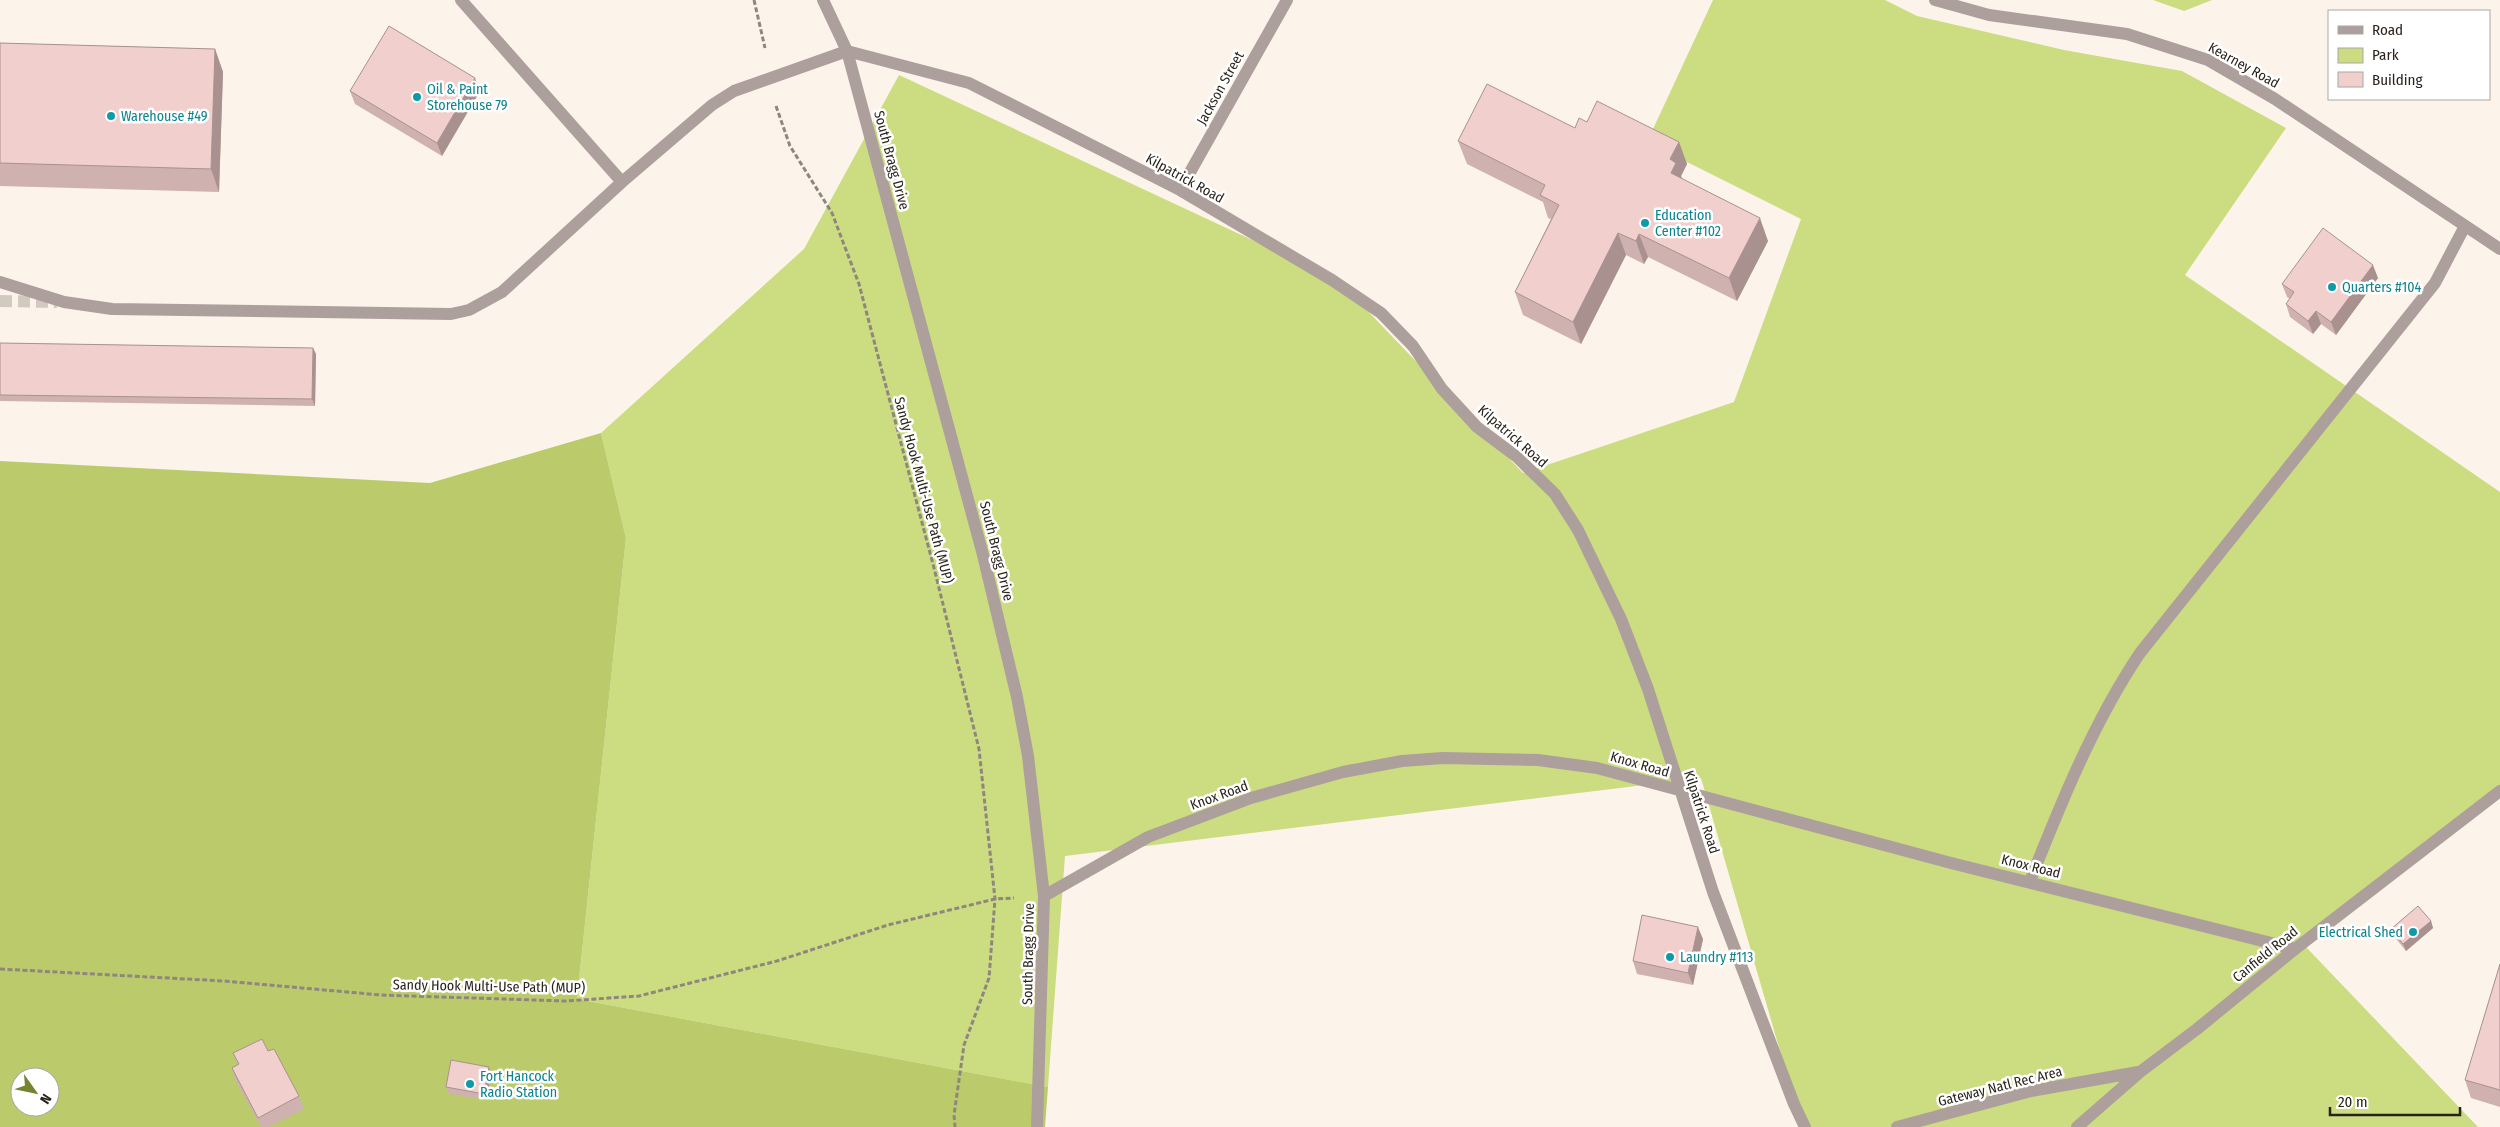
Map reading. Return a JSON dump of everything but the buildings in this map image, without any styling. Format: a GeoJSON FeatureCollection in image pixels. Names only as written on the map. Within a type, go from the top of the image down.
{"type":"FeatureCollection","features":[{"type":"Feature","properties":{"kind":"street"},"geometry":{"type":"LineString","coordinates":[[461,0],[622,182]]}},
{"type":"Feature","properties":{"kind":"street","name":"South Bragg Drive"},"geometry":{"type":"LineString","coordinates":[[823,0],[846,51],[983,555],[1010,668],[1028,756],[1044,896],[1037,1127]]}},
{"type":"Feature","properties":{"kind":"street","name":"Jackson Street"},"geometry":{"type":"LineString","coordinates":[[1180,190],[1287,0]]}},
{"type":"Feature","properties":{"kind":"street","name":"Kearney Road"},"geometry":{"type":"LineString","coordinates":[[1935,0],[1990,15],[2127,34],[2208,60],[2275,99],[2500,250]]}},
{"type":"Feature","properties":{"kind":"street"},"geometry":{"type":"LineString","coordinates":[[0,282],[64,302],[112,309],[451,314],[469,310],[502,292],[622,182],[691,122],[734,91],[846,51]]}},
{"type":"Feature","properties":{"kind":"street","name":"Kilpatrick Road"},"geometry":{"type":"LineString","coordinates":[[846,51],[969,83],[1180,190],[1332,280],[1381,313],[1413,346],[1442,389],[1477,427],[1517,457],[1555,494],[1578,530],[1621,618],[1648,689],[1679,791],[1713,892],[1794,1104],[1805,1127]]}},
{"type":"Feature","properties":{"kind":"street"},"geometry":{"type":"LineString","coordinates":[[2030,881],[2062,798],[2122,680],[2140,653],[2435,284],[2465,226]]}},
{"type":"Feature","properties":{"kind":"street","name":"Knox Road"},"geometry":{"type":"LineString","coordinates":[[1044,896],[1157,834],[1251,798],[1343,772],[1402,761],[1443,758],[1538,760],[1598,768],[1951,863],[2295,948]]}},
{"type":"Feature","properties":{"kind":"street","name":"Canfield Road"},"geometry":{"type":"LineString","coordinates":[[2077,1127],[2140,1072],[2197,1029],[2295,948],[2500,791]]}},
{"type":"Feature","properties":{"kind":"street","name":"Gateway Natl Rec Area"},"geometry":{"type":"LineString","coordinates":[[1897,1127],[2030,1091],[2140,1072]]}},
{"type":"Feature","properties":{"kind":"path"},"geometry":{"type":"LineString","coordinates":[[754,0],[765,49]]}},
{"type":"Feature","properties":{"kind":"path","name":"Sandy Hook Multi-Use Path (MUP)"},"geometry":{"type":"LineString","coordinates":[[776,105],[785,136],[832,213],[859,284],[934,568],[979,749],[995,899],[988,978],[964,1044],[954,1115],[955,1127]]}},
{"type":"Feature","properties":{"kind":"path","name":"Sandy Hook Multi-Use Path (MUP)"},"geometry":{"type":"LineString","coordinates":[[0,969],[224,981],[381,995],[574,1001],[639,996],[777,961],[888,924],[995,899]]}},
{"type":"Feature","properties":{"kind":"green space"},"geometry":{"type":"Polygon","coordinates":[[[1713,0],[1885,0],[1917,16],[2064,50],[2182,71],[2286,128],[2185,275],[2500,492],[2500,786],[2306,947],[2478,1127],[1802,1127],[1701,778],[1065,856],[1048,1087],[577,999],[626,538],[601,433],[804,249],[899,75],[1338,280],[1523,473],[1734,402],[1801,219],[1647,142],[1713,0]]]}},
{"type":"Feature","properties":{"kind":"green space"},"geometry":{"type":"Polygon","coordinates":[[[2153,0],[2212,0],[2184,11],[2153,0]]]}},
{"type":"Feature","properties":{"kind":"green space"},"geometry":{"type":"Polygon","coordinates":[[[601,433],[626,538],[577,999],[1048,1087],[1045,1127],[0,1127],[0,461],[430,483],[601,433]]]}},
{"type":"Feature","properties":{"kind":"tunnel"},"geometry":{"type":"LineString","coordinates":[[0,301],[57,302]]}},
{"type":"Feature","properties":{"kind":"place","name":"Oil & Paint Storehouse 79"},"geometry":{"type":"Point","coordinates":[417,97]}},
{"type":"Feature","properties":{"kind":"place","name":"Warehouse #49"},"geometry":{"type":"Point","coordinates":[111,116]}},
{"type":"Feature","properties":{"kind":"place","name":"Education Center #102"},"geometry":{"type":"Point","coordinates":[1645,223]}},
{"type":"Feature","properties":{"kind":"place","name":"Quarters #104"},"geometry":{"type":"Point","coordinates":[2332,287]}},
{"type":"Feature","properties":{"kind":"place","name":"Electrical Shed"},"geometry":{"type":"Point","coordinates":[2413,932]}},
{"type":"Feature","properties":{"kind":"place","name":"Laundry #113"},"geometry":{"type":"Point","coordinates":[1670,957]}},
{"type":"Feature","properties":{"kind":"place","name":"Fort Hancock Radio Station"},"geometry":{"type":"Point","coordinates":[470,1084]}}]}
